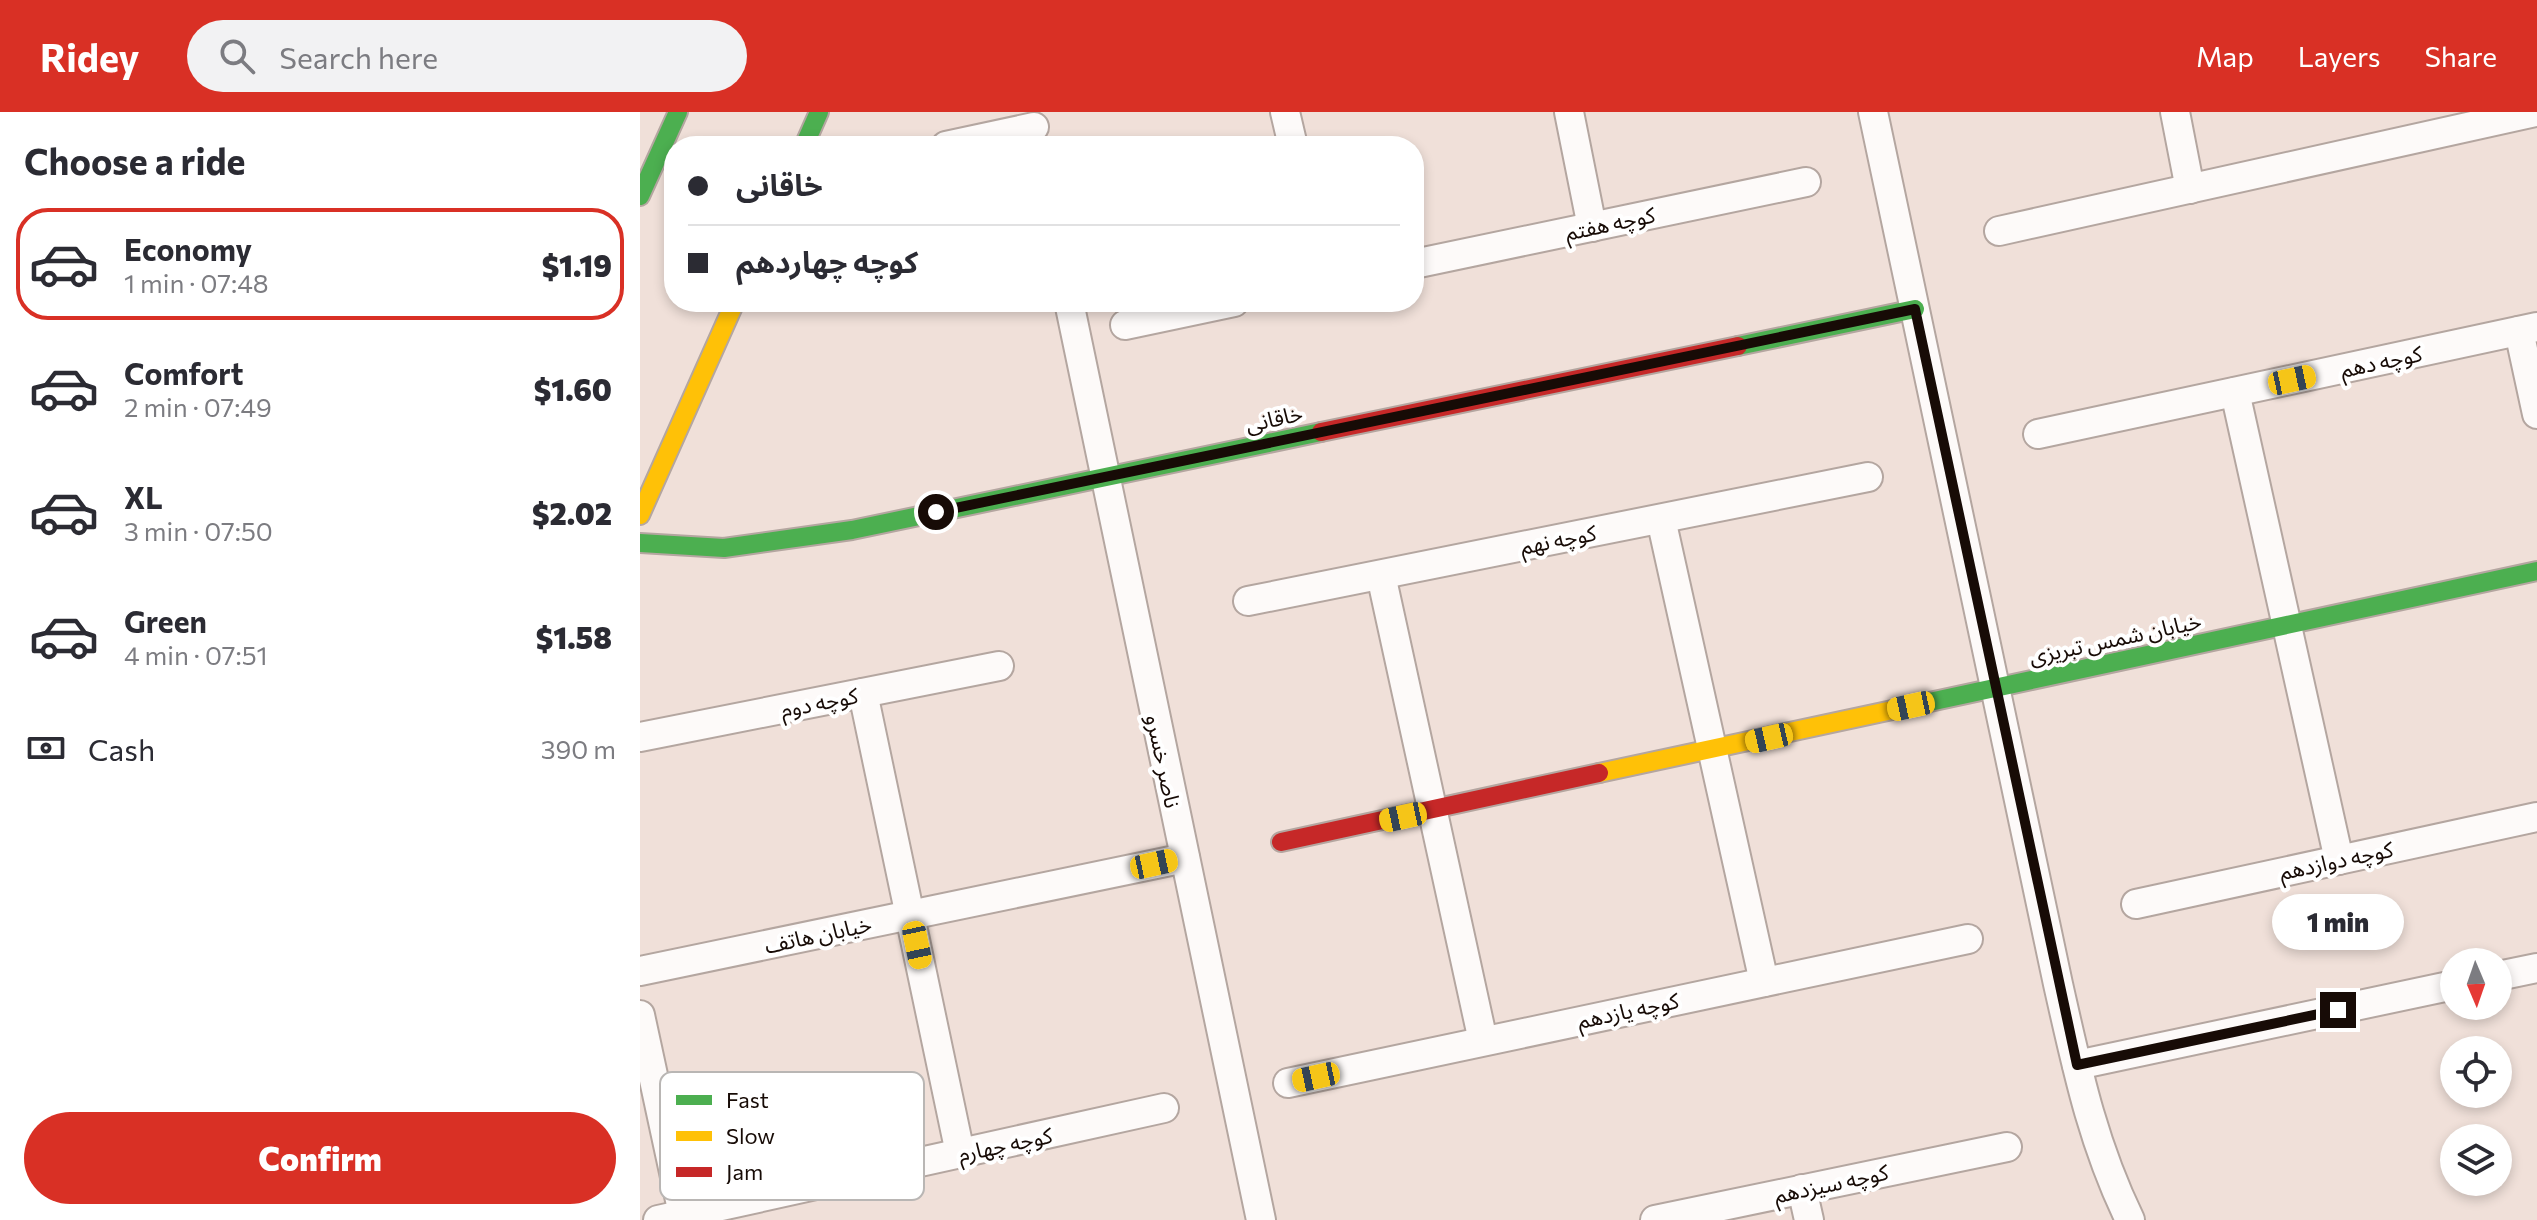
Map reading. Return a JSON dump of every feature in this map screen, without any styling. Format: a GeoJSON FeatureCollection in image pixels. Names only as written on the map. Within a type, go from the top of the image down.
{"type":"FeatureCollection","features":[{"type":"Feature","properties":{"kind":"street"},"geometry":{"type":"LineString","coordinates":[[667,136],[678,112]]}},
{"type":"Feature","properties":{"kind":"street"},"geometry":{"type":"LineString","coordinates":[[808,136],[819,112]]}},
{"type":"Feature","properties":{"kind":"street"},"geometry":{"type":"LineString","coordinates":[[1285,112],[1291,136]]}},
{"type":"Feature","properties":{"kind":"street"},"geometry":{"type":"LineString","coordinates":[[1569,112],[1592,227]]}},
{"type":"Feature","properties":{"kind":"street"},"geometry":{"type":"LineString","coordinates":[[1873,112],[2088,1115],[2109,1177],[2130,1220]]}},
{"type":"Feature","properties":{"kind":"street"},"geometry":{"type":"LineString","coordinates":[[2175,112],[2190,189]]}},
{"type":"Feature","properties":{"kind":"street"},"geometry":{"type":"LineString","coordinates":[[1999,231],[2190,189],[2469,119],[2535,112]]}},
{"type":"Feature","properties":{"kind":"street"},"geometry":{"type":"LineString","coordinates":[[995,136],[1034,128]]}},
{"type":"Feature","properties":{"kind":"street"},"geometry":{"type":"LineString","coordinates":[[640,196],[664,143]]}},
{"type":"Feature","properties":{"kind":"street","name":"کوچه هفتم"},"geometry":{"type":"LineString","coordinates":[[1424,262],[1806,182]]}},
{"type":"Feature","properties":{"kind":"street","name":"خاقانی"},"geometry":{"type":"LineString","coordinates":[[640,543],[724,548],[852,530],[1915,309]]}},
{"type":"Feature","properties":{"kind":"street"},"geometry":{"type":"LineString","coordinates":[[640,515],[731,312]]}},
{"type":"Feature","properties":{"kind":"street","name":"ناصر خسرو"},"geometry":{"type":"LineString","coordinates":[[1071,312],[1261,1220]]}},
{"type":"Feature","properties":{"kind":"street"},"geometry":{"type":"LineString","coordinates":[[1125,325],[1187,312]]}},
{"type":"Feature","properties":{"kind":"street"},"geometry":{"type":"LineString","coordinates":[[2528,329],[2537,414]]}},
{"type":"Feature","properties":{"kind":"street","name":"کوچه دهم"},"geometry":{"type":"LineString","coordinates":[[2038,434],[2528,329]]}},
{"type":"Feature","properties":{"kind":"street"},"geometry":{"type":"LineString","coordinates":[[2235,392],[2339,860]]}},
{"type":"Feature","properties":{"kind":"street","name":"کوچه نهم"},"geometry":{"type":"LineString","coordinates":[[1248,601],[1868,477]]}},
{"type":"Feature","properties":{"kind":"street"},"geometry":{"type":"LineString","coordinates":[[1661,519],[1764,982]]}},
{"type":"Feature","properties":{"kind":"street","name":"خیابان شمس تبریزی"},"geometry":{"type":"LineString","coordinates":[[1281,842],[2537,571]]}},
{"type":"Feature","properties":{"kind":"street"},"geometry":{"type":"LineString","coordinates":[[1381,575],[1483,1041]]}},
{"type":"Feature","properties":{"kind":"street","name":"کوچه دوم"},"geometry":{"type":"LineString","coordinates":[[640,737],[999,666]]}},
{"type":"Feature","properties":{"kind":"street"},"geometry":{"type":"LineString","coordinates":[[863,693],[960,1153]]}},
{"type":"Feature","properties":{"kind":"street","name":"کوچه دوازدهم"},"geometry":{"type":"LineString","coordinates":[[2136,904],[2537,817]]}},
{"type":"Feature","properties":{"kind":"street","name":"خیابان هاتف"},"geometry":{"type":"LineString","coordinates":[[640,971],[1185,858]]}},
{"type":"Feature","properties":{"kind":"street","name":"کوچه یازدهم"},"geometry":{"type":"LineString","coordinates":[[1288,1083],[1968,939]]}},
{"type":"Feature","properties":{"kind":"street"},"geometry":{"type":"LineString","coordinates":[[2512,973],[2537,968]]}},
{"type":"Feature","properties":{"kind":"street"},"geometry":{"type":"LineString","coordinates":[[2077,1065],[2440,988]]}},
{"type":"Feature","properties":{"kind":"street"},"geometry":{"type":"LineString","coordinates":[[640,1015],[660,1150]]}},
{"type":"Feature","properties":{"kind":"street","name":"کوچه چهارم"},"geometry":{"type":"LineString","coordinates":[[924,1161],[1164,1108]]}},
{"type":"Feature","properties":{"kind":"street","name":"کوچه سیزدهم"},"geometry":{"type":"LineString","coordinates":[[1655,1220],[2007,1147]]}},
{"type":"Feature","properties":{"kind":"street"},"geometry":{"type":"LineString","coordinates":[[1802,1189],[1809,1220]]}},
{"type":"Feature","properties":{"kind":"street","name":"کوچه چهارم"},"geometry":{"type":"LineString","coordinates":[[670,1217],[747,1200]]}},
{"type":"Feature","properties":{"kind":"traffic: fast"},"geometry":{"type":"LineString","coordinates":[[667,136],[678,112]]}},
{"type":"Feature","properties":{"kind":"traffic: fast"},"geometry":{"type":"LineString","coordinates":[[808,136],[819,112]]}},
{"type":"Feature","properties":{"kind":"traffic: fast"},"geometry":{"type":"LineString","coordinates":[[640,196],[664,143]]}},
{"type":"Feature","properties":{"kind":"traffic: fast"},"geometry":{"type":"LineString","coordinates":[[1738,346],[1915,309]]}},
{"type":"Feature","properties":{"kind":"traffic: fast"},"geometry":{"type":"LineString","coordinates":[[640,543],[724,548],[852,530],[1321,432]]}},
{"type":"Feature","properties":{"kind":"traffic: fast"},"geometry":{"type":"LineString","coordinates":[[1897,709],[2537,571]]}},
{"type":"Feature","properties":{"kind":"traffic: slow"},"geometry":{"type":"LineString","coordinates":[[640,515],[731,312]]}},
{"type":"Feature","properties":{"kind":"traffic: slow"},"geometry":{"type":"LineString","coordinates":[[1599,773],[1897,709]]}},
{"type":"Feature","properties":{"kind":"traffic: jam"},"geometry":{"type":"LineString","coordinates":[[1321,432],[1738,346]]}},
{"type":"Feature","properties":{"kind":"traffic: jam"},"geometry":{"type":"LineString","coordinates":[[1281,842],[1599,773]]}},
{"type":"Feature","properties":{"kind":"route"},"geometry":{"type":"LineString","coordinates":[[936,512],[1915,309],[2077,1065],[2338,1010]]}}]}
